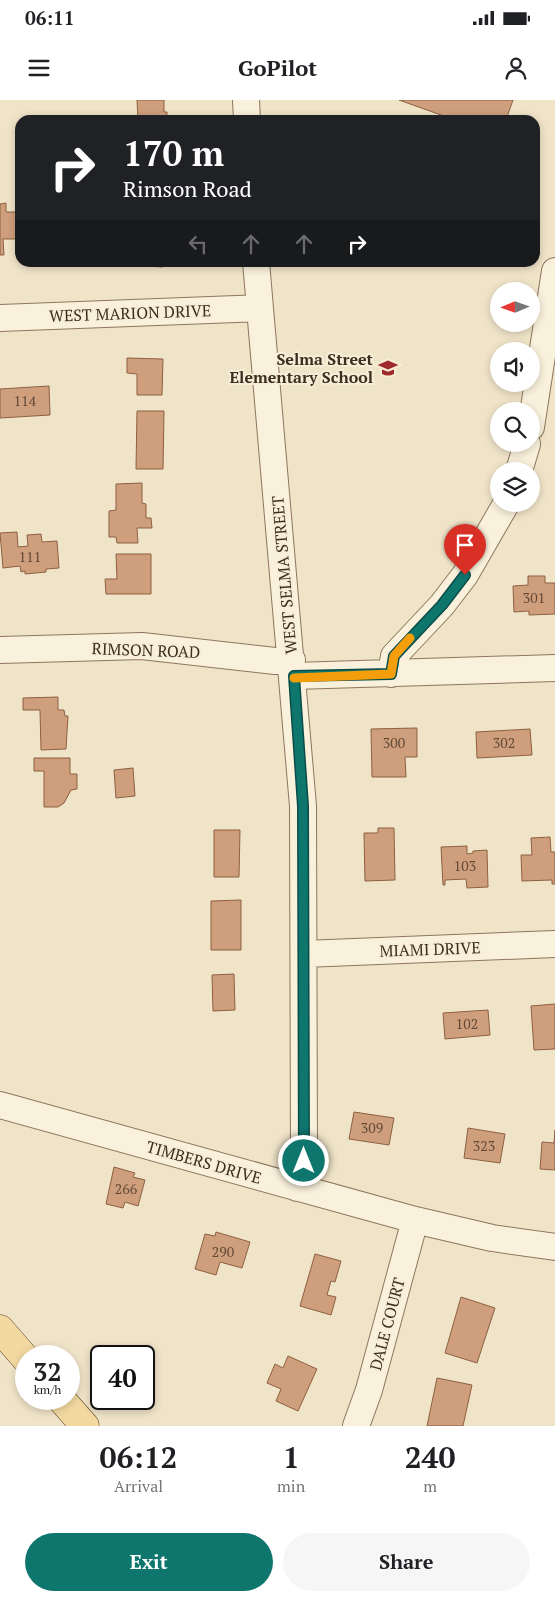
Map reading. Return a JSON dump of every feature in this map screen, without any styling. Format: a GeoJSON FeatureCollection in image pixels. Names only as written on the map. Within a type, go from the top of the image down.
{"type":"FeatureCollection","features":[{"type":"Feature","properties":{"kind":"main road"},"geometry":{"type":"LineString","coordinates":[[0,1329],[15,1346]]}},
{"type":"Feature","properties":{"kind":"main road"},"geometry":{"type":"LineString","coordinates":[[71,1410],[85,1426]]}},
{"type":"Feature","properties":{"kind":"street"},"geometry":{"type":"LineString","coordinates":[[246,100],[247,115]]}},
{"type":"Feature","properties":{"kind":"street","name":"WEST SELMA STREET"},"geometry":{"type":"LineString","coordinates":[[256,267],[293,668],[303,806],[304,1161],[297,1188]]}},
{"type":"Feature","properties":{"kind":"street"},"geometry":{"type":"LineString","coordinates":[[535,402],[555,271]]}},
{"type":"Feature","properties":{"kind":"street","name":"WEST MARION DRIVE"},"geometry":{"type":"LineString","coordinates":[[0,318],[260,308]]}},
{"type":"Feature","properties":{"kind":"street"},"geometry":{"type":"LineString","coordinates":[[391,674],[394,656],[442,605],[465,575],[501,512]]}},
{"type":"Feature","properties":{"kind":"street","name":"RIMSON ROAD"},"geometry":{"type":"LineString","coordinates":[[0,650],[142,646],[275,661],[293,668],[391,674],[555,668]]}},
{"type":"Feature","properties":{"kind":"street","name":"MIAMI DRIVE"},"geometry":{"type":"LineString","coordinates":[[304,954],[555,944]]}},
{"type":"Feature","properties":{"kind":"street","name":"TIMBERS DRIVE"},"geometry":{"type":"LineString","coordinates":[[0,1105],[415,1220],[492,1238],[555,1247]]}},
{"type":"Feature","properties":{"kind":"street","name":"DALE COURT"},"geometry":{"type":"LineString","coordinates":[[356,1426],[369,1390],[415,1220]]}},
{"type":"Feature","properties":{"kind":"building"},"geometry":{"type":"Polygon","coordinates":[[[137,100],[164,100],[164,112],[167,112],[167,115],[138,115],[137,100]]]}},
{"type":"Feature","properties":{"kind":"building"},"geometry":{"type":"Polygon","coordinates":[[[399,100],[513,100],[508,115],[441,115],[399,100]]]}},
{"type":"Feature","properties":{"kind":"building"},"geometry":{"type":"Polygon","coordinates":[[[6,203],[6,212],[15,212],[15,239],[3,239],[4,255],[0,255],[0,204],[6,203]]]}},
{"type":"Feature","properties":{"kind":"building"},"geometry":{"type":"Polygon","coordinates":[[[127,358],[163,359],[162,395],[137,395],[137,374],[127,373],[127,358]]]}},
{"type":"Feature","properties":{"kind":"building"},"geometry":{"type":"Polygon","coordinates":[[[49,386],[50,415],[0,418],[0,389],[49,386]]]}},
{"type":"Feature","properties":{"kind":"building"},"geometry":{"type":"Polygon","coordinates":[[[137,411],[164,411],[163,469],[136,469],[137,411]]]}},
{"type":"Feature","properties":{"kind":"building"},"geometry":{"type":"Polygon","coordinates":[[[142,483],[142,503],[146,504],[146,518],[151,518],[152,528],[137,528],[138,543],[117,543],[116,537],[109,537],[109,511],[116,510],[116,484],[142,483]]]}},
{"type":"Feature","properties":{"kind":"building"},"geometry":{"type":"Polygon","coordinates":[[[17,532],[18,547],[28,546],[27,535],[41,534],[42,542],[57,541],[59,568],[46,569],[46,572],[25,574],[25,571],[21,572],[20,566],[3,568],[0,533],[17,532]]]}},
{"type":"Feature","properties":{"kind":"building"},"geometry":{"type":"Polygon","coordinates":[[[116,554],[151,554],[151,594],[106,594],[105,579],[117,579],[116,554]]]}},
{"type":"Feature","properties":{"kind":"building"},"geometry":{"type":"Polygon","coordinates":[[[528,576],[545,576],[545,583],[555,583],[555,614],[529,615],[529,611],[514,612],[513,586],[528,585],[528,576]]]}},
{"type":"Feature","properties":{"kind":"building"},"geometry":{"type":"Polygon","coordinates":[[[58,697],[58,710],[64,710],[65,716],[68,716],[66,749],[41,750],[40,710],[23,710],[23,698],[58,697]]]}},
{"type":"Feature","properties":{"kind":"building"},"geometry":{"type":"Polygon","coordinates":[[[417,728],[417,757],[405,757],[406,777],[372,777],[371,729],[417,728]]]}},
{"type":"Feature","properties":{"kind":"building"},"geometry":{"type":"Polygon","coordinates":[[[530,729],[532,755],[477,758],[476,732],[530,729]]]}},
{"type":"Feature","properties":{"kind":"building"},"geometry":{"type":"Polygon","coordinates":[[[34,758],[70,758],[70,774],[77,774],[77,789],[71,790],[64,803],[58,807],[44,807],[44,771],[34,771],[34,758]]]}},
{"type":"Feature","properties":{"kind":"building"},"geometry":{"type":"Polygon","coordinates":[[[133,768],[135,796],[116,798],[114,770],[133,768]]]}},
{"type":"Feature","properties":{"kind":"building"},"geometry":{"type":"Polygon","coordinates":[[[378,828],[394,828],[395,880],[365,881],[364,833],[378,833],[378,828]]]}},
{"type":"Feature","properties":{"kind":"building"},"geometry":{"type":"Polygon","coordinates":[[[214,830],[240,830],[239,877],[214,877],[214,830]]]}},
{"type":"Feature","properties":{"kind":"building"},"geometry":{"type":"Polygon","coordinates":[[[550,837],[551,852],[555,852],[555,884],[552,884],[552,880],[522,881],[521,855],[532,855],[531,838],[550,837]]]}},
{"type":"Feature","properties":{"kind":"building"},"geometry":{"type":"Polygon","coordinates":[[[467,846],[467,854],[473,853],[473,851],[487,850],[488,887],[467,888],[466,879],[445,880],[445,885],[443,885],[441,847],[467,846]]]}},
{"type":"Feature","properties":{"kind":"building"},"geometry":{"type":"Polygon","coordinates":[[[241,900],[241,950],[211,950],[211,901],[241,900]]]}},
{"type":"Feature","properties":{"kind":"building"},"geometry":{"type":"Polygon","coordinates":[[[234,974],[235,1010],[213,1011],[212,975],[234,974]]]}},
{"type":"Feature","properties":{"kind":"building"},"geometry":{"type":"Polygon","coordinates":[[[555,1004],[555,1049],[534,1050],[531,1006],[555,1004]]]}},
{"type":"Feature","properties":{"kind":"building"},"geometry":{"type":"Polygon","coordinates":[[[488,1010],[490,1035],[445,1039],[443,1013],[488,1010]]]}},
{"type":"Feature","properties":{"kind":"building"},"geometry":{"type":"Polygon","coordinates":[[[354,1112],[394,1118],[389,1145],[349,1139],[354,1112]]]}},
{"type":"Feature","properties":{"kind":"building"},"geometry":{"type":"Polygon","coordinates":[[[468,1128],[505,1134],[500,1163],[464,1158],[468,1128]]]}},
{"type":"Feature","properties":{"kind":"building"},"geometry":{"type":"Polygon","coordinates":[[[555,1130],[555,1170],[540,1169],[542,1142],[554,1143],[555,1130]]]}},
{"type":"Feature","properties":{"kind":"building"},"geometry":{"type":"Polygon","coordinates":[[[114,1167],[135,1173],[133,1177],[145,1180],[138,1206],[125,1202],[123,1208],[106,1204],[114,1167]]]}},
{"type":"Feature","properties":{"kind":"building"},"geometry":{"type":"Polygon","coordinates":[[[216,1232],[250,1242],[242,1268],[220,1262],[216,1275],[195,1269],[205,1234],[215,1236],[216,1232]]]}},
{"type":"Feature","properties":{"kind":"building"},"geometry":{"type":"Polygon","coordinates":[[[315,1254],[341,1261],[335,1282],[331,1281],[327,1295],[336,1297],[331,1315],[300,1306],[315,1254]]]}},
{"type":"Feature","properties":{"kind":"building"},"geometry":{"type":"Polygon","coordinates":[[[461,1297],[495,1308],[477,1363],[445,1353],[461,1297]]]}},
{"type":"Feature","properties":{"kind":"building"},"geometry":{"type":"Polygon","coordinates":[[[288,1356],[317,1369],[298,1411],[276,1401],[281,1389],[267,1383],[275,1364],[283,1368],[288,1356]]]}},
{"type":"Feature","properties":{"kind":"building"},"geometry":{"type":"Polygon","coordinates":[[[437,1378],[472,1385],[463,1426],[427,1426],[437,1378]]]}},
{"type":"Feature","properties":{"kind":"slow traffic"},"geometry":{"type":"LineString","coordinates":[[294,678],[294,676],[391,674],[394,656],[410,638]]}},
{"type":"Feature","properties":{"kind":"place","name":"Selma Street Elementary School"},"geometry":{"type":"Point","coordinates":[388,368]}},
{"type":"Feature","properties":{"kind":"route"},"geometry":{"type":"LineString","coordinates":[[304,1161],[303,806],[294,676],[391,674],[394,656],[442,605],[465,575]]}}]}
